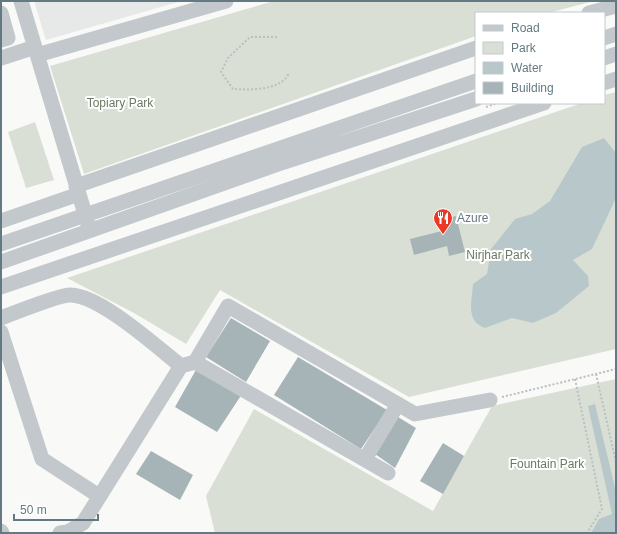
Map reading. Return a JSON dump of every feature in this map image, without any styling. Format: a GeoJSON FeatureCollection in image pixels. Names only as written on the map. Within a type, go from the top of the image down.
{"type":"FeatureCollection","features":[{"type":"Feature","properties":{"kind":"street"},"geometry":{"type":"LineString","coordinates":[[21,1],[90,231]]}},
{"type":"Feature","properties":{"kind":"street"},"geometry":{"type":"LineString","coordinates":[[1,58],[36,51],[226,1]]}},
{"type":"Feature","properties":{"kind":"street"},"geometry":{"type":"LineString","coordinates":[[593,12],[616,6]]}},
{"type":"Feature","properties":{"kind":"street"},"geometry":{"type":"LineString","coordinates":[[1,13],[8,38],[1,40]]}},
{"type":"Feature","properties":{"kind":"street"},"geometry":{"type":"LineString","coordinates":[[605,38],[616,34]]}},
{"type":"Feature","properties":{"kind":"street"},"geometry":{"type":"LineString","coordinates":[[1,221],[77,190],[475,48]]}},
{"type":"Feature","properties":{"kind":"street"},"geometry":{"type":"LineString","coordinates":[[605,58],[616,54]]}},
{"type":"Feature","properties":{"kind":"street"},"geometry":{"type":"LineString","coordinates":[[605,83],[616,78]]}},
{"type":"Feature","properties":{"kind":"street"},"geometry":{"type":"LineString","coordinates":[[1,244],[475,81]]}},
{"type":"Feature","properties":{"kind":"street"},"geometry":{"type":"LineString","coordinates":[[1,262],[284,162],[475,99]]}},
{"type":"Feature","properties":{"kind":"street"},"geometry":{"type":"LineString","coordinates":[[1,287],[541,104]]}},
{"type":"Feature","properties":{"kind":"street"},"geometry":{"type":"LineString","coordinates":[[1,318],[70,295],[85,298],[115,314],[188,364],[388,473]]}},
{"type":"Feature","properties":{"kind":"street"},"geometry":{"type":"LineString","coordinates":[[60,533],[68,532],[83,522],[99,496],[228,306],[415,414],[490,400]]}},
{"type":"Feature","properties":{"kind":"street"},"geometry":{"type":"LineString","coordinates":[[1,332],[42,459],[99,496]]}},
{"type":"Feature","properties":{"kind":"street"},"geometry":{"type":"LineString","coordinates":[[365,460],[398,404]]}},
{"type":"Feature","properties":{"kind":"path"},"geometry":{"type":"LineString","coordinates":[[277,37],[250,37],[228,58],[221,72],[233,89],[250,90],[275,85],[287,78],[289,73]]}},
{"type":"Feature","properties":{"kind":"path"},"geometry":{"type":"LineString","coordinates":[[490,400],[616,369]]}},
{"type":"Feature","properties":{"kind":"path"},"geometry":{"type":"LineString","coordinates":[[596,374],[616,462]]}},
{"type":"Feature","properties":{"kind":"path"},"geometry":{"type":"LineString","coordinates":[[575,379],[602,509],[587,533]]}},
{"type":"Feature","properties":{"kind":"shaded area"},"geometry":{"type":"Polygon","coordinates":[[[34,1],[182,1],[46,40],[34,1]]]}},
{"type":"Feature","properties":{"kind":"green space","name":"Topiary Park"},"geometry":{"type":"Polygon","coordinates":[[[274,1],[594,1],[552,12],[475,12],[475,36],[84,174],[50,66],[274,1]]]}},
{"type":"Feature","properties":{"kind":"green space","name":"Nirjhar Park"},"geometry":{"type":"Polygon","coordinates":[[[616,92],[616,349],[409,397],[220,290],[186,344],[134,313],[67,278],[579,104],[605,104],[605,95],[616,92]]]}},
{"type":"Feature","properties":{"kind":"green space"},"geometry":{"type":"Polygon","coordinates":[[[35,122],[54,180],[26,188],[8,132],[35,122]]]}},
{"type":"Feature","properties":{"kind":"green space","name":"Fountain Park"},"geometry":{"type":"Polygon","coordinates":[[[616,379],[616,533],[215,533],[206,496],[254,409],[433,511],[492,406],[616,379]]]}},
{"type":"Feature","properties":{"kind":"water"},"geometry":{"type":"Polygon","coordinates":[[[604,138],[616,153],[616,198],[592,249],[573,260],[588,276],[589,286],[556,313],[533,323],[512,318],[485,328],[479,325],[475,321],[471,310],[473,284],[487,274],[491,249],[515,219],[532,214],[550,201],[582,147],[604,138]]]}},
{"type":"Feature","properties":{"kind":"water"},"geometry":{"type":"Polygon","coordinates":[[[595,404],[616,492],[616,533],[591,533],[599,519],[612,514],[588,406],[595,404]]]}},
{"type":"Feature","properties":{"kind":"building","name":"Azure"},"geometry":{"type":"Polygon","coordinates":[[[456,216],[465,252],[449,256],[447,246],[414,255],[410,239],[442,231],[440,220],[456,216]]]}},
{"type":"Feature","properties":{"kind":"building"},"geometry":{"type":"Polygon","coordinates":[[[231,318],[270,341],[246,382],[206,357],[231,318]]]}},
{"type":"Feature","properties":{"kind":"building"},"geometry":{"type":"Polygon","coordinates":[[[298,357],[387,410],[361,449],[274,395],[298,357]]]}},
{"type":"Feature","properties":{"kind":"building"},"geometry":{"type":"Polygon","coordinates":[[[197,368],[242,394],[217,432],[175,407],[197,368]]]}},
{"type":"Feature","properties":{"kind":"building"},"geometry":{"type":"Polygon","coordinates":[[[398,417],[416,428],[395,468],[375,454],[398,417]]]}},
{"type":"Feature","properties":{"kind":"building"},"geometry":{"type":"Polygon","coordinates":[[[443,443],[464,456],[443,494],[420,481],[443,443]]]}},
{"type":"Feature","properties":{"kind":"building"},"geometry":{"type":"Polygon","coordinates":[[[151,451],[193,475],[180,500],[136,474],[151,451]]]}},
{"type":"Feature","properties":{"kind":"place","name":"Azure"},"geometry":{"type":"Point","coordinates":[443,235]}}]}
